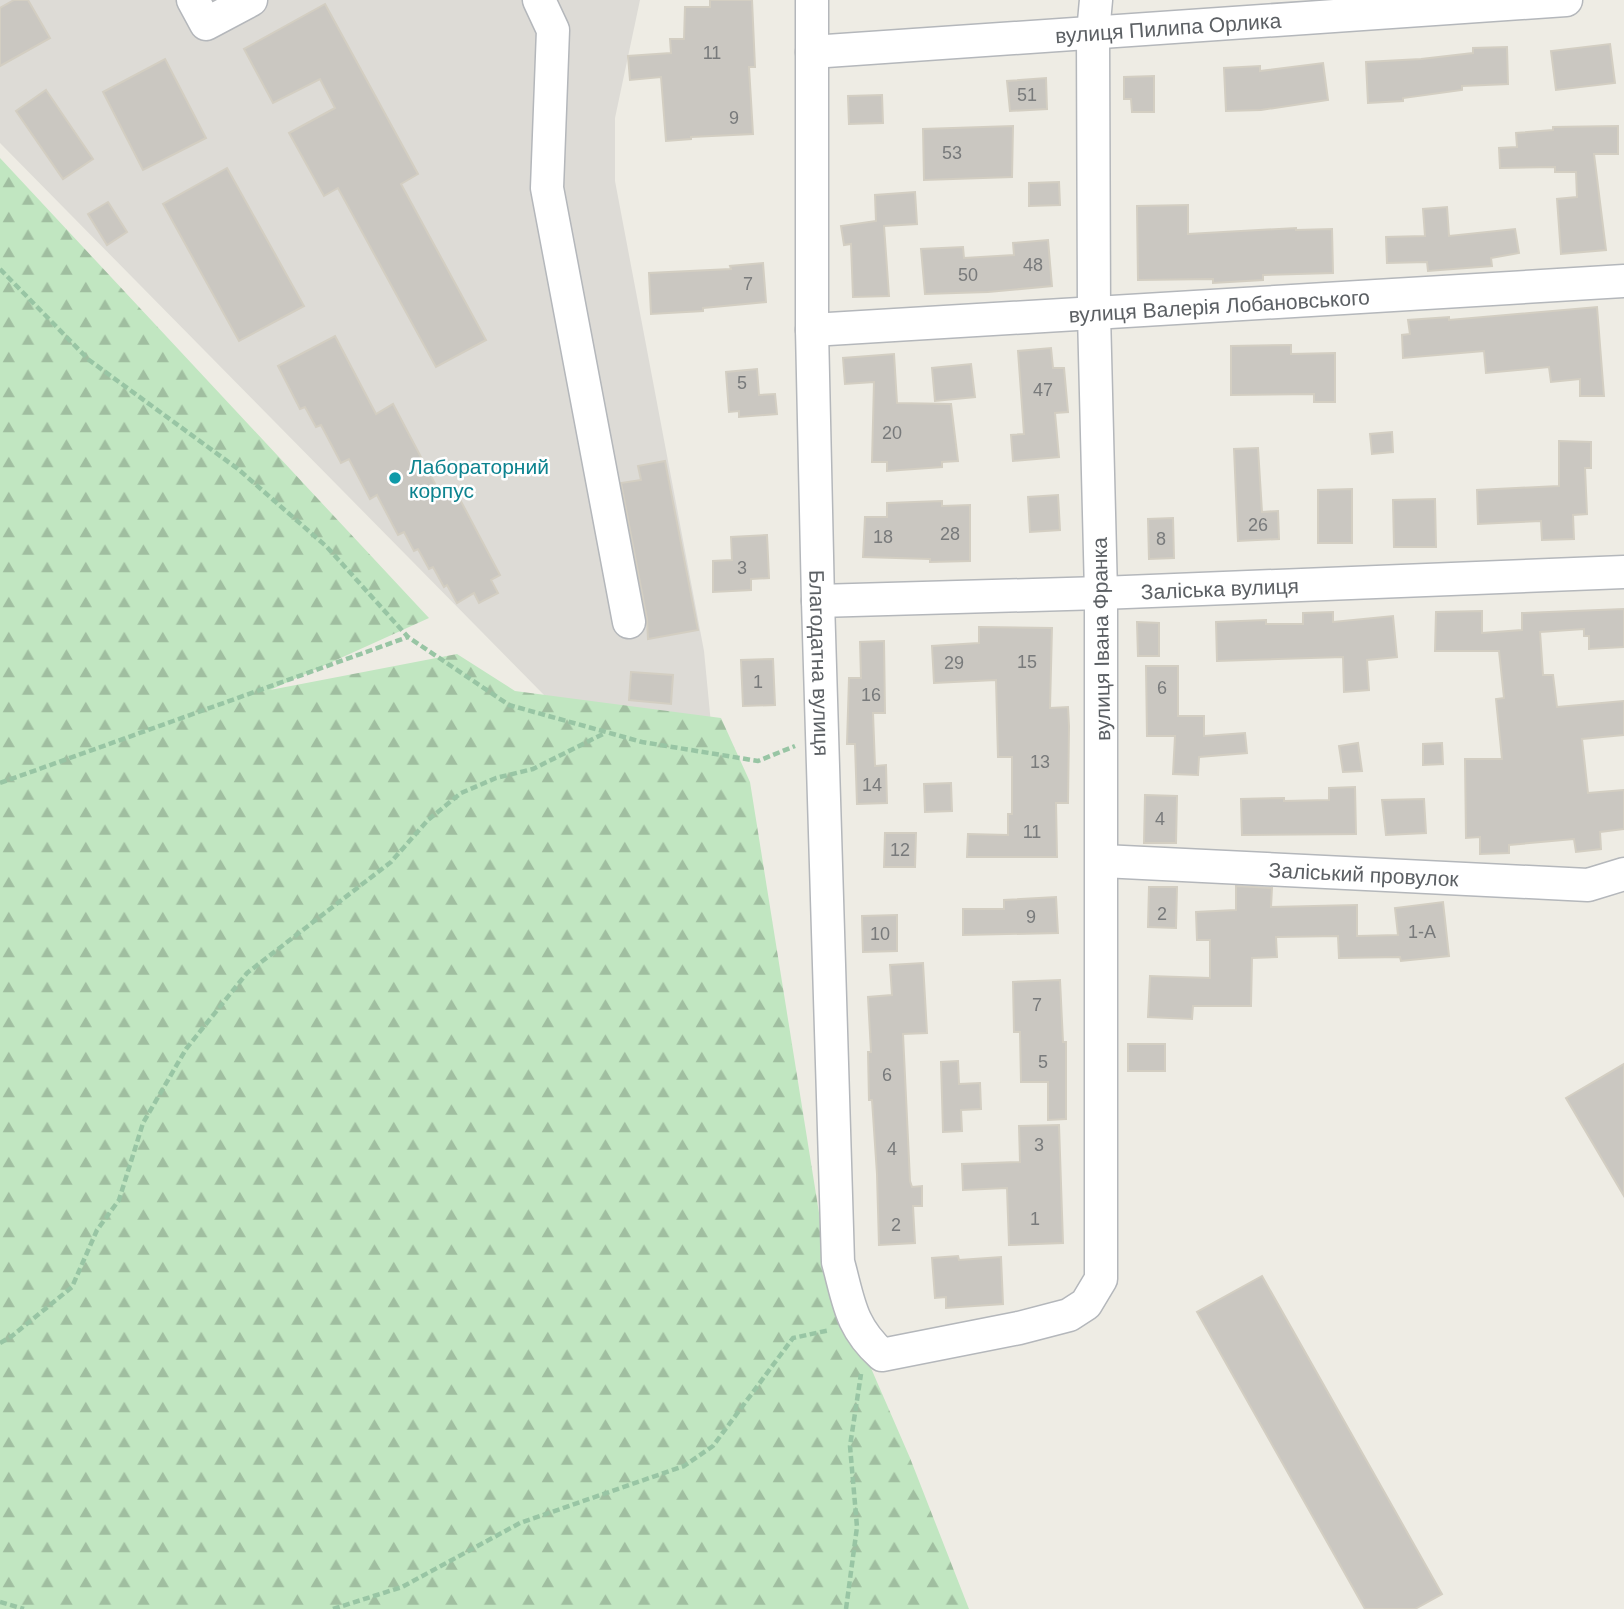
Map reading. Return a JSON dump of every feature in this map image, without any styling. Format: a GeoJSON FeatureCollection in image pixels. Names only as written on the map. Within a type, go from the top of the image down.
{"type":"FeatureCollection","features":[{"type":"Feature","properties":{"kind":"street"},"geometry":{"type":"LineString","coordinates":[[193,0],[206,24],[251,0]]}},
{"type":"Feature","properties":{"kind":"street"},"geometry":{"type":"LineString","coordinates":[[539,0],[553,30],[547,188],[629,622]]}},
{"type":"Feature","properties":{"kind":"street","name":"Благодатна вулиця"},"geometry":{"type":"LineString","coordinates":[[812,0],[812,330],[821,735],[838,1262],[856,1325]]}},
{"type":"Feature","properties":{"kind":"street","name":"вулиця Івана Франка"},"geometry":{"type":"LineString","coordinates":[[856,1325],[866,1341],[882,1355],[1019,1328],[1069,1315],[1086,1304],[1101,1279],[1103,861],[1101,593],[1094,314],[1093,33],[1096,0]]}},
{"type":"Feature","properties":{"kind":"street","name":"вулиця Пилипа Орлика"},"geometry":{"type":"LineString","coordinates":[[812,51],[1566,0]]}},
{"type":"Feature","properties":{"kind":"street","name":"вулиця Валерія Лобановського"},"geometry":{"type":"LineString","coordinates":[[812,330],[1624,281]]}},
{"type":"Feature","properties":{"kind":"street","name":"Заліська вулиця"},"geometry":{"type":"LineString","coordinates":[[818,601],[1101,593],[1624,572]]}},
{"type":"Feature","properties":{"kind":"street","name":"Заліський провулок"},"geometry":{"type":"LineString","coordinates":[[1103,861],[1588,885],[1624,874]]}},
{"type":"Feature","properties":{"kind":"path"},"geometry":{"type":"LineString","coordinates":[[0,269],[89,360],[238,469],[327,547],[408,637],[509,705],[642,743],[758,761],[821,735]]}},
{"type":"Feature","properties":{"kind":"path"},"geometry":{"type":"LineString","coordinates":[[0,783],[408,637]]}},
{"type":"Feature","properties":{"kind":"path"},"geometry":{"type":"LineString","coordinates":[[0,1343],[72,1287],[97,1230],[119,1200],[143,1123],[186,1049],[247,973],[391,862],[428,820],[461,793],[496,778],[533,769],[606,732]]}},
{"type":"Feature","properties":{"kind":"path"},"geometry":{"type":"LineString","coordinates":[[333,1609],[402,1587],[520,1523],[684,1466],[713,1446],[793,1338],[856,1325],[861,1379],[850,1446],[857,1527],[846,1609]]}},
{"type":"Feature","properties":{"kind":"path"},"geometry":{"type":"LineString","coordinates":[[0,1602],[24,1609]]}},
{"type":"Feature","properties":{"kind":"shaded area"},"geometry":{"type":"Polygon","coordinates":[[[0,0],[640,0],[615,118],[615,181],[704,651],[711,724],[545,696],[0,143],[0,0]]]}},
{"type":"Feature","properties":{"kind":"green space"},"geometry":{"type":"Polygon","coordinates":[[[0,158],[429,618],[270,690],[457,654],[515,691],[721,718],[750,782],[828,1269],[910,1458],[969,1609],[0,1609],[0,158]]]}},
{"type":"Feature","properties":{"kind":"building"},"geometry":{"type":"Polygon","coordinates":[[[14,0],[28,0],[50,38],[0,66],[0,8],[14,0]]]}},
{"type":"Feature","properties":{"kind":"building"},"geometry":{"type":"Polygon","coordinates":[[[710,0],[752,0],[755,67],[749,67],[753,134],[666,141],[661,77],[630,80],[628,56],[671,53],[670,39],[684,39],[685,7],[710,7],[710,0]]]}},
{"type":"Feature","properties":{"kind":"building"},"geometry":{"type":"Polygon","coordinates":[[[325,4],[418,174],[401,184],[486,340],[436,367],[338,188],[324,196],[289,133],[335,108],[320,79],[273,103],[244,49],[325,4]]]}},
{"type":"Feature","properties":{"kind":"building"},"geometry":{"type":"Polygon","coordinates":[[[1610,44],[1615,83],[1556,90],[1551,51],[1610,44]]]}},
{"type":"Feature","properties":{"kind":"building"},"geometry":{"type":"Polygon","coordinates":[[[1507,47],[1508,84],[1462,86],[1462,90],[1403,98],[1403,101],[1368,103],[1366,62],[1421,59],[1473,53],[1473,48],[1507,47]]]}},
{"type":"Feature","properties":{"kind":"building"},"geometry":{"type":"Polygon","coordinates":[[[165,59],[206,138],[143,170],[103,92],[165,59]]]}},
{"type":"Feature","properties":{"kind":"building"},"geometry":{"type":"Polygon","coordinates":[[[1323,63],[1328,100],[1261,110],[1226,111],[1224,68],[1260,66],[1260,71],[1323,63]]]}},
{"type":"Feature","properties":{"kind":"building"},"geometry":{"type":"Polygon","coordinates":[[[1154,76],[1154,112],[1132,112],[1131,99],[1124,99],[1124,77],[1154,76]]]}},
{"type":"Feature","properties":{"kind":"building"},"geometry":{"type":"Polygon","coordinates":[[[1046,78],[1047,109],[1010,111],[1007,81],[1046,78]]]}},
{"type":"Feature","properties":{"kind":"building"},"geometry":{"type":"Polygon","coordinates":[[[46,90],[93,159],[63,179],[16,111],[46,90]]]}},
{"type":"Feature","properties":{"kind":"building"},"geometry":{"type":"Polygon","coordinates":[[[882,95],[883,123],[849,124],[848,96],[882,95]]]}},
{"type":"Feature","properties":{"kind":"building"},"geometry":{"type":"Polygon","coordinates":[[[1013,126],[1012,177],[924,180],[923,129],[1013,126]]]}},
{"type":"Feature","properties":{"kind":"building"},"geometry":{"type":"Polygon","coordinates":[[[1618,126],[1618,154],[1594,154],[1606,250],[1561,254],[1557,199],[1577,197],[1576,172],[1555,172],[1555,167],[1500,168],[1499,148],[1517,147],[1516,133],[1553,130],[1553,127],[1618,126]]]}},
{"type":"Feature","properties":{"kind":"building"},"geometry":{"type":"Polygon","coordinates":[[[227,168],[304,306],[239,341],[163,204],[227,168]]]}},
{"type":"Feature","properties":{"kind":"building"},"geometry":{"type":"Polygon","coordinates":[[[1059,182],[1060,205],[1029,206],[1029,183],[1059,182]]]}},
{"type":"Feature","properties":{"kind":"building"},"geometry":{"type":"Polygon","coordinates":[[[915,192],[917,224],[884,226],[889,296],[853,297],[851,244],[844,245],[841,226],[876,221],[875,195],[915,192]]]}},
{"type":"Feature","properties":{"kind":"building"},"geometry":{"type":"Polygon","coordinates":[[[108,202],[127,232],[107,245],[88,214],[108,202]]]}},
{"type":"Feature","properties":{"kind":"building"},"geometry":{"type":"Polygon","coordinates":[[[1188,205],[1188,234],[1296,228],[1332,229],[1333,273],[1263,275],[1263,280],[1213,283],[1213,279],[1138,280],[1137,206],[1188,205]]]}},
{"type":"Feature","properties":{"kind":"building"},"geometry":{"type":"Polygon","coordinates":[[[1447,207],[1449,236],[1515,229],[1519,253],[1491,258],[1492,266],[1428,271],[1427,262],[1387,263],[1386,237],[1425,236],[1423,209],[1447,207]]]}},
{"type":"Feature","properties":{"kind":"building"},"geometry":{"type":"Polygon","coordinates":[[[1048,240],[1052,286],[925,294],[921,249],[963,247],[964,258],[1014,255],[1013,243],[1048,240]]]}},
{"type":"Feature","properties":{"kind":"building"},"geometry":{"type":"Polygon","coordinates":[[[763,263],[766,302],[703,308],[703,311],[651,314],[649,273],[731,269],[730,266],[763,263]]]}},
{"type":"Feature","properties":{"kind":"building"},"geometry":{"type":"Polygon","coordinates":[[[1597,307],[1604,396],[1580,396],[1580,379],[1551,382],[1549,367],[1486,373],[1484,351],[1403,358],[1402,335],[1410,334],[1408,320],[1449,317],[1449,320],[1597,307]]]}},
{"type":"Feature","properties":{"kind":"building","name":"Лабораторний корпус"},"geometry":{"type":"Polygon","coordinates":[[[335,336],[376,414],[393,404],[443,499],[456,492],[500,575],[491,580],[498,593],[479,603],[474,593],[457,603],[433,567],[429,569],[418,549],[414,551],[404,532],[398,535],[377,495],[370,499],[349,459],[341,463],[321,425],[316,427],[305,407],[300,409],[278,366],[335,336]]]}},
{"type":"Feature","properties":{"kind":"building"},"geometry":{"type":"Polygon","coordinates":[[[1291,345],[1291,354],[1335,353],[1335,402],[1314,402],[1314,394],[1231,395],[1231,346],[1291,345]]]}},
{"type":"Feature","properties":{"kind":"building"},"geometry":{"type":"Polygon","coordinates":[[[1051,348],[1053,368],[1064,368],[1068,412],[1055,413],[1059,457],[1013,461],[1011,435],[1024,434],[1018,351],[1051,348]]]}},
{"type":"Feature","properties":{"kind":"building"},"geometry":{"type":"Polygon","coordinates":[[[894,354],[897,403],[951,404],[958,461],[942,462],[942,467],[887,471],[887,462],[872,462],[874,382],[845,384],[843,358],[894,354]]]}},
{"type":"Feature","properties":{"kind":"building"},"geometry":{"type":"Polygon","coordinates":[[[971,364],[975,397],[935,401],[932,368],[971,364]]]}},
{"type":"Feature","properties":{"kind":"building"},"geometry":{"type":"Polygon","coordinates":[[[757,369],[759,395],[775,394],[777,414],[739,417],[739,411],[729,412],[726,372],[757,369]]]}},
{"type":"Feature","properties":{"kind":"building"},"geometry":{"type":"Polygon","coordinates":[[[1392,432],[1393,452],[1372,454],[1370,434],[1392,432]]]}},
{"type":"Feature","properties":{"kind":"building"},"geometry":{"type":"Polygon","coordinates":[[[1559,441],[1591,442],[1591,468],[1585,468],[1587,514],[1573,515],[1574,539],[1542,540],[1541,521],[1478,524],[1477,490],[1559,486],[1559,441]]]}},
{"type":"Feature","properties":{"kind":"building"},"geometry":{"type":"Polygon","coordinates":[[[1258,448],[1262,512],[1278,511],[1279,539],[1238,541],[1234,449],[1258,448]]]}},
{"type":"Feature","properties":{"kind":"building"},"geometry":{"type":"Polygon","coordinates":[[[665,461],[698,630],[648,639],[647,619],[621,483],[641,480],[638,466],[665,461]]]}},
{"type":"Feature","properties":{"kind":"building"},"geometry":{"type":"Polygon","coordinates":[[[1352,489],[1352,543],[1318,543],[1318,490],[1352,489]]]}},
{"type":"Feature","properties":{"kind":"building"},"geometry":{"type":"Polygon","coordinates":[[[1058,495],[1060,530],[1030,532],[1028,497],[1058,495]]]}},
{"type":"Feature","properties":{"kind":"building"},"geometry":{"type":"Polygon","coordinates":[[[1435,499],[1436,547],[1394,547],[1393,500],[1435,499]]]}},
{"type":"Feature","properties":{"kind":"building"},"geometry":{"type":"Polygon","coordinates":[[[942,501],[942,506],[970,505],[970,561],[930,562],[930,559],[863,557],[865,517],[887,517],[887,503],[942,501]]]}},
{"type":"Feature","properties":{"kind":"building"},"geometry":{"type":"Polygon","coordinates":[[[1173,518],[1174,558],[1149,559],[1148,519],[1173,518]]]}},
{"type":"Feature","properties":{"kind":"building"},"geometry":{"type":"Polygon","coordinates":[[[767,535],[769,578],[751,579],[751,590],[713,592],[713,561],[732,560],[731,537],[767,535]]]}},
{"type":"Feature","properties":{"kind":"building"},"geometry":{"type":"Polygon","coordinates":[[[1624,609],[1624,647],[1589,649],[1589,636],[1584,636],[1584,629],[1540,632],[1543,675],[1553,675],[1557,707],[1624,701],[1624,735],[1582,739],[1588,793],[1624,790],[1624,829],[1600,832],[1601,849],[1576,852],[1574,839],[1509,845],[1509,853],[1480,854],[1480,837],[1466,838],[1465,759],[1502,759],[1496,699],[1504,698],[1499,651],[1435,651],[1436,612],[1482,611],[1482,633],[1522,630],[1522,613],[1624,609]]]}},
{"type":"Feature","properties":{"kind":"building"},"geometry":{"type":"Polygon","coordinates":[[[1333,612],[1333,622],[1393,616],[1397,657],[1367,660],[1369,690],[1344,692],[1343,657],[1217,661],[1216,622],[1266,620],[1266,624],[1303,624],[1303,613],[1333,612]]]}},
{"type":"Feature","properties":{"kind":"building"},"geometry":{"type":"Polygon","coordinates":[[[1137,622],[1159,623],[1159,656],[1138,656],[1137,622]]]}},
{"type":"Feature","properties":{"kind":"building"},"geometry":{"type":"Polygon","coordinates":[[[979,627],[1052,628],[1050,708],[1068,707],[1069,726],[1068,803],[1056,803],[1057,857],[967,857],[968,834],[1008,835],[1008,814],[1012,814],[1012,757],[998,757],[996,680],[934,683],[932,646],[979,643],[979,627]]]}},
{"type":"Feature","properties":{"kind":"building"},"geometry":{"type":"Polygon","coordinates":[[[884,641],[885,713],[873,713],[875,766],[886,765],[887,803],[857,804],[855,744],[847,744],[849,678],[861,678],[860,642],[884,641]]]}},
{"type":"Feature","properties":{"kind":"building"},"geometry":{"type":"Polygon","coordinates":[[[773,659],[775,705],[743,706],[741,660],[773,659]]]}},
{"type":"Feature","properties":{"kind":"building"},"geometry":{"type":"Polygon","coordinates":[[[1146,666],[1178,666],[1178,716],[1204,716],[1204,736],[1245,733],[1247,753],[1199,757],[1198,775],[1173,774],[1175,736],[1147,736],[1146,666]]]}},
{"type":"Feature","properties":{"kind":"building"},"geometry":{"type":"Polygon","coordinates":[[[631,672],[673,675],[671,704],[629,700],[631,672]]]}},
{"type":"Feature","properties":{"kind":"building"},"geometry":{"type":"Polygon","coordinates":[[[1358,743],[1362,771],[1343,772],[1339,746],[1358,743]]]}},
{"type":"Feature","properties":{"kind":"building"},"geometry":{"type":"Polygon","coordinates":[[[1442,743],[1443,764],[1423,765],[1423,744],[1442,743]]]}},
{"type":"Feature","properties":{"kind":"building"},"geometry":{"type":"Polygon","coordinates":[[[951,783],[952,811],[925,812],[924,784],[951,783]]]}},
{"type":"Feature","properties":{"kind":"building"},"geometry":{"type":"Polygon","coordinates":[[[1355,787],[1356,834],[1242,835],[1241,799],[1329,800],[1329,788],[1355,787]]]}},
{"type":"Feature","properties":{"kind":"building"},"geometry":{"type":"Polygon","coordinates":[[[1145,795],[1177,796],[1176,843],[1144,843],[1145,795]]]}},
{"type":"Feature","properties":{"kind":"building"},"geometry":{"type":"Polygon","coordinates":[[[1424,799],[1426,833],[1386,835],[1382,800],[1424,799]]]}},
{"type":"Feature","properties":{"kind":"building"},"geometry":{"type":"Polygon","coordinates":[[[885,833],[916,833],[915,867],[884,867],[885,833]]]}},
{"type":"Feature","properties":{"kind":"building"},"geometry":{"type":"Polygon","coordinates":[[[1236,886],[1272,888],[1271,907],[1357,905],[1357,936],[1398,935],[1395,908],[1443,902],[1449,956],[1401,961],[1400,957],[1339,958],[1338,936],[1276,937],[1277,957],[1252,958],[1251,1006],[1193,1006],[1192,1019],[1148,1017],[1150,976],[1210,978],[1210,940],[1197,940],[1196,912],[1236,910],[1236,886]]]}},
{"type":"Feature","properties":{"kind":"building"},"geometry":{"type":"Polygon","coordinates":[[[1149,887],[1177,887],[1176,928],[1148,927],[1149,887]]]}},
{"type":"Feature","properties":{"kind":"building"},"geometry":{"type":"Polygon","coordinates":[[[1056,897],[1058,933],[963,935],[963,909],[1004,909],[1004,900],[1056,897]]]}},
{"type":"Feature","properties":{"kind":"building"},"geometry":{"type":"Polygon","coordinates":[[[897,915],[897,951],[863,952],[862,916],[897,915]]]}},
{"type":"Feature","properties":{"kind":"building"},"geometry":{"type":"Polygon","coordinates":[[[923,963],[927,1033],[903,1034],[910,1181],[912,1187],[922,1186],[922,1206],[913,1206],[915,1243],[879,1245],[872,1100],[869,1100],[868,1052],[871,1052],[868,997],[892,995],[890,965],[923,963]]]}},
{"type":"Feature","properties":{"kind":"building"},"geometry":{"type":"Polygon","coordinates":[[[1060,980],[1063,1042],[1066,1042],[1066,1119],[1048,1120],[1048,1082],[1021,1082],[1020,1032],[1014,1032],[1013,982],[1060,980]]]}},
{"type":"Feature","properties":{"kind":"building"},"geometry":{"type":"Polygon","coordinates":[[[1128,1044],[1165,1044],[1165,1071],[1128,1071],[1128,1044]]]}},
{"type":"Feature","properties":{"kind":"building"},"geometry":{"type":"Polygon","coordinates":[[[958,1061],[959,1084],[980,1083],[981,1109],[961,1110],[962,1131],[943,1132],[941,1062],[958,1061]]]}},
{"type":"Feature","properties":{"kind":"building"},"geometry":{"type":"Polygon","coordinates":[[[1624,1064],[1624,1196],[1566,1098],[1624,1064]]]}},
{"type":"Feature","properties":{"kind":"building"},"geometry":{"type":"Polygon","coordinates":[[[1059,1125],[1063,1243],[1009,1245],[1007,1188],[963,1190],[962,1164],[1020,1162],[1019,1126],[1059,1125]]]}},
{"type":"Feature","properties":{"kind":"building"},"geometry":{"type":"Polygon","coordinates":[[[958,1256],[959,1260],[1001,1257],[1003,1304],[946,1308],[946,1297],[935,1298],[932,1258],[958,1256]]]}},
{"type":"Feature","properties":{"kind":"building"},"geometry":{"type":"Polygon","coordinates":[[[1262,1276],[1442,1594],[1415,1609],[1365,1609],[1197,1312],[1262,1276]]]}},
{"type":"Feature","properties":{"kind":"place","name":"Лабораторний корпус"},"geometry":{"type":"Point","coordinates":[395,478]}}]}
